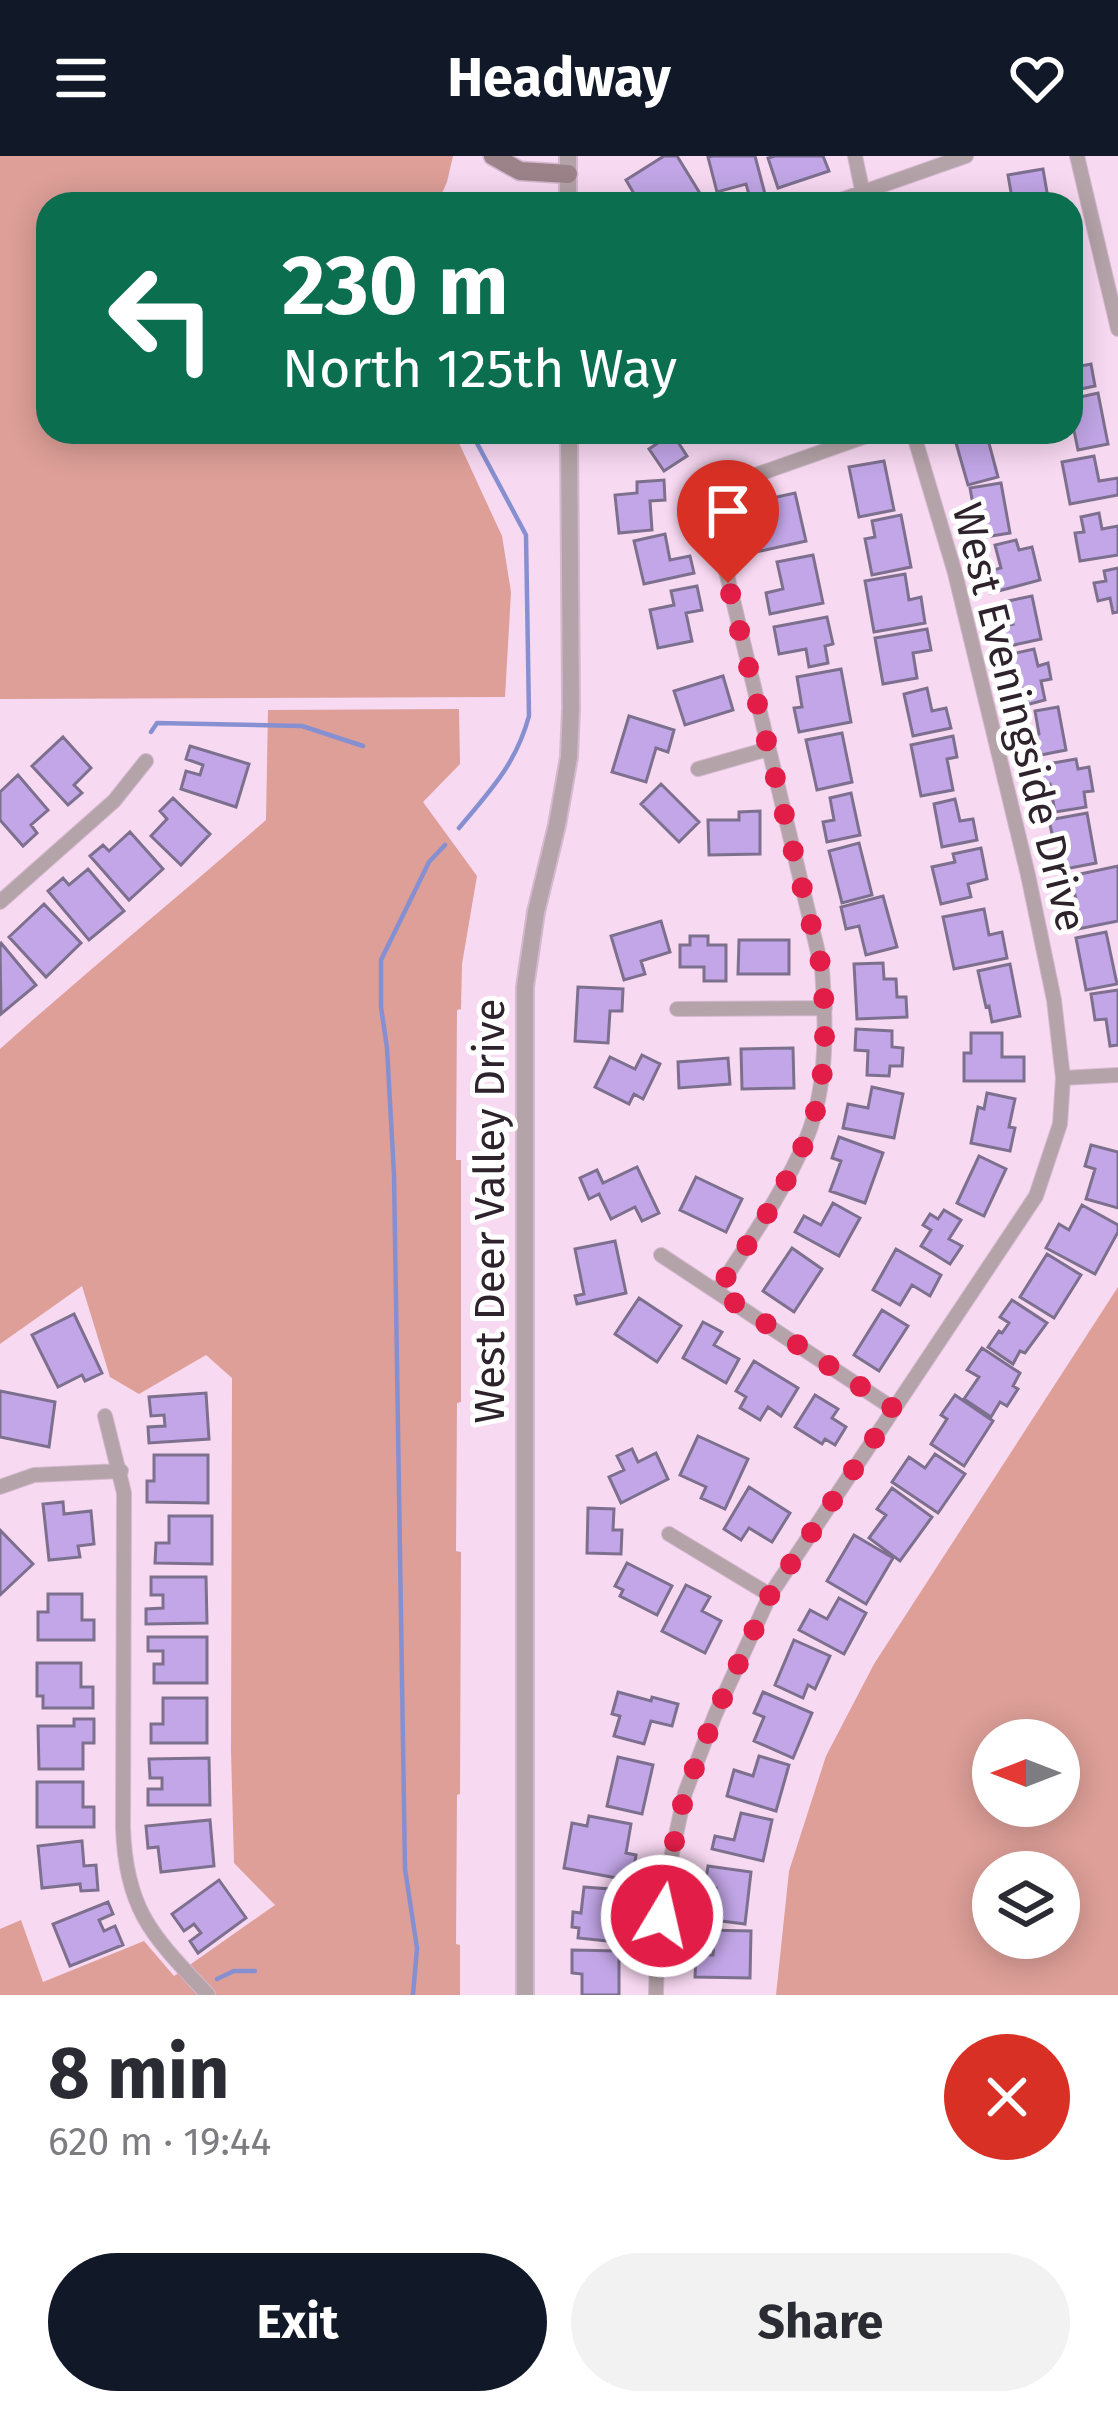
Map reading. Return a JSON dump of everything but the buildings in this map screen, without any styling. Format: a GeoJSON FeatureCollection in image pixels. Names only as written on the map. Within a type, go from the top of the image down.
{"type":"FeatureCollection","features":[{"type":"Feature","properties":{"kind":"main road"},"geometry":{"type":"LineString","coordinates":[[494,156],[520,171],[568,165]]}},
{"type":"Feature","properties":{"kind":"street"},"geometry":{"type":"LineString","coordinates":[[855,156],[863,192]]}},
{"type":"Feature","properties":{"kind":"street"},"geometry":{"type":"LineString","coordinates":[[879,192],[966,156]]}},
{"type":"Feature","properties":{"kind":"street"},"geometry":{"type":"LineString","coordinates":[[1077,156],[1118,329]]}},
{"type":"Feature","properties":{"kind":"street","name":"West Deer Valley Drive"},"geometry":{"type":"LineString","coordinates":[[525,1995],[525,987],[532,930],[568,758],[569,444]]}},
{"type":"Feature","properties":{"kind":"street"},"geometry":{"type":"LineString","coordinates":[[717,1291],[766,1215],[808,1134],[823,1072],[825,1008],[822,969],[718,542],[710,491],[844,444]]}},
{"type":"Feature","properties":{"kind":"street","name":"West Eveningside Drive"},"geometry":{"type":"LineString","coordinates":[[656,1995],[666,1881],[685,1793],[770,1595],[1036,1196],[1060,1124],[1063,1078],[1054,1000],[1028,875],[955,573],[917,444]]}},
{"type":"Feature","properties":{"kind":"street"},"geometry":{"type":"LineString","coordinates":[[698,769],[768,748]]}},
{"type":"Feature","properties":{"kind":"street"},"geometry":{"type":"LineString","coordinates":[[0,902],[114,801],[146,761]]}},
{"type":"Feature","properties":{"kind":"street"},"geometry":{"type":"LineString","coordinates":[[677,1009],[825,1008]]}},
{"type":"Feature","properties":{"kind":"street"},"geometry":{"type":"LineString","coordinates":[[1063,1078],[1118,1075]]}},
{"type":"Feature","properties":{"kind":"street"},"geometry":{"type":"LineString","coordinates":[[661,1255],[894,1409]]}},
{"type":"Feature","properties":{"kind":"street"},"geometry":{"type":"LineString","coordinates":[[105,1416],[124,1493],[123,1828],[127,1876],[142,1918],[208,1995]]}},
{"type":"Feature","properties":{"kind":"street"},"geometry":{"type":"LineString","coordinates":[[0,1487],[34,1475],[121,1471]]}},
{"type":"Feature","properties":{"kind":"street"},"geometry":{"type":"LineString","coordinates":[[669,1534],[770,1595]]}},
{"type":"Feature","properties":{"kind":"shaded area"},"geometry":{"type":"Polygon","coordinates":[[[0,156],[453,156],[442,192],[36,192],[36,444],[460,444],[502,536],[511,592],[505,697],[0,699],[0,156]]]}},
{"type":"Feature","properties":{"kind":"shaded area"},"geometry":{"type":"Polygon","coordinates":[[[459,709],[460,764],[423,802],[477,876],[462,964],[461,1009],[457,1010],[461,1402],[457,1403],[456,1551],[461,1552],[456,1944],[460,1945],[460,1995],[0,1995],[0,1929],[21,1920],[43,1982],[144,1941],[174,1976],[275,1905],[234,1863],[232,1378],[206,1355],[139,1394],[110,1377],[82,1286],[0,1344],[0,1049],[266,820],[268,710],[459,709]]]}},
{"type":"Feature","properties":{"kind":"shaded area"},"geometry":{"type":"Polygon","coordinates":[[[1118,1287],[1118,1995],[776,1995],[789,1871],[826,1756],[874,1664],[1118,1287]]]}},
{"type":"Feature","properties":{"kind":"waterway"},"geometry":{"type":"LineString","coordinates":[[459,828],[509,763],[529,716],[526,535],[477,444]]}},
{"type":"Feature","properties":{"kind":"waterway"},"geometry":{"type":"LineString","coordinates":[[151,732],[157,723],[302,726],[363,746]]}},
{"type":"Feature","properties":{"kind":"waterway"},"geometry":{"type":"LineString","coordinates":[[413,1995],[417,1948],[405,1869],[394,1175],[381,960],[429,862],[445,845]]}},
{"type":"Feature","properties":{"kind":"waterway"},"geometry":{"type":"LineString","coordinates":[[217,1979],[234,1971],[255,1971]]}},
{"type":"Feature","properties":{"kind":"route"},"geometry":{"type":"LineString","coordinates":[[662,1916],[685,1793],[715,1715],[770,1595],[894,1409],[717,1291],[766,1215],[808,1134],[823,1072],[825,1008],[822,969],[728,583]]}}]}
